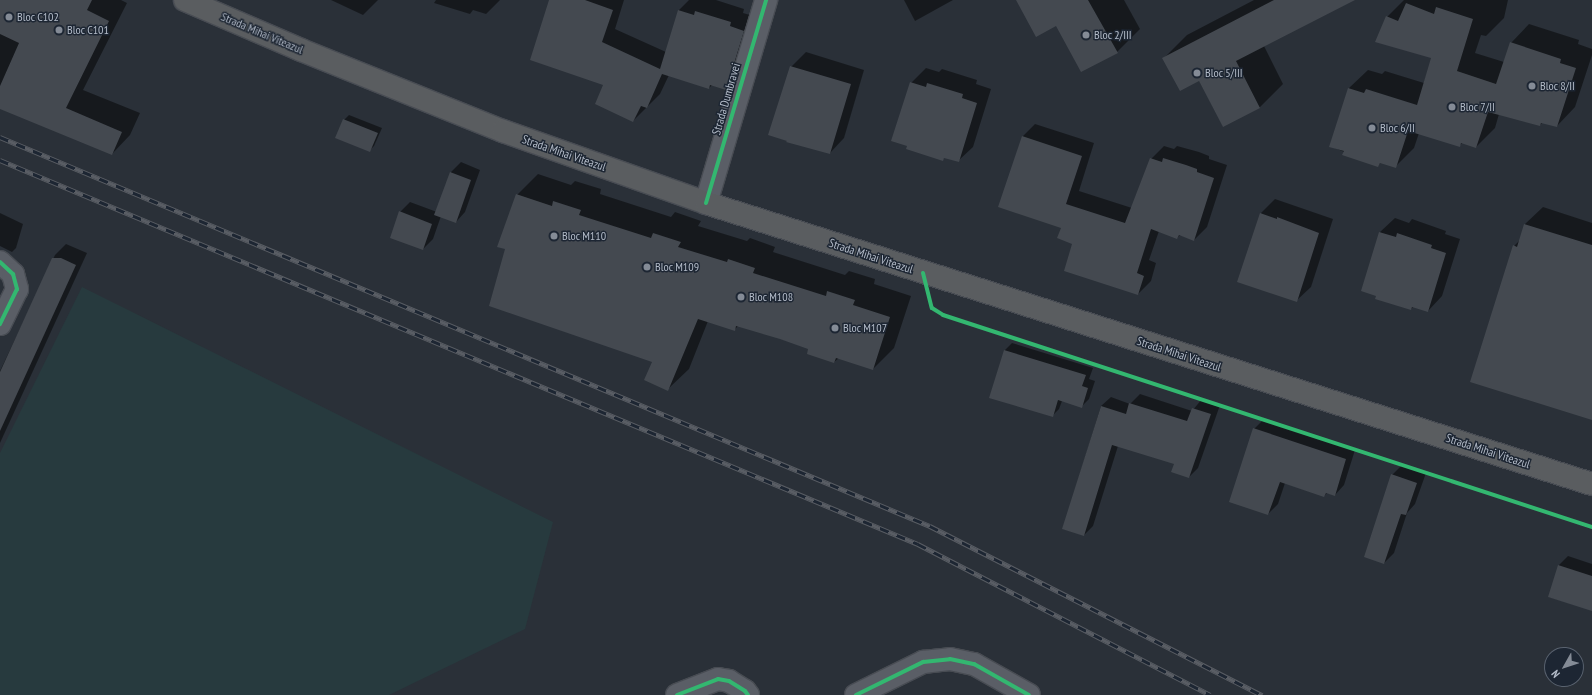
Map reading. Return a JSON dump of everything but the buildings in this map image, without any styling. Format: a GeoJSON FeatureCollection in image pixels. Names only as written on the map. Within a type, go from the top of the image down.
{"type":"FeatureCollection","features":[{"type":"Feature","properties":{"kind":"highway","name":"Strada Mihai Viteazul"},"geometry":{"type":"LineString","coordinates":[[185,0],[301,50],[503,131],[706,203],[1592,484]]}},
{"type":"Feature","properties":{"kind":"street","name":"Strada Dumbravei"},"geometry":{"type":"LineString","coordinates":[[706,203],[766,0]]}},
{"type":"Feature","properties":{"kind":"street"},"geometry":{"type":"LineString","coordinates":[[0,262],[13,274],[17,289],[0,324]]}},
{"type":"Feature","properties":{"kind":"street"},"geometry":{"type":"LineString","coordinates":[[856,695],[923,662],[950,660],[974,664],[1029,695]]}},
{"type":"Feature","properties":{"kind":"street"},"geometry":{"type":"LineString","coordinates":[[677,695],[718,680],[728,681],[745,691],[748,695]]}},
{"type":"Feature","properties":{"kind":"green space"},"geometry":{"type":"Polygon","coordinates":[[[82,287],[553,522],[525,629],[389,695],[0,695],[0,453],[82,287]]]}},
{"type":"Feature","properties":{"kind":"railway"},"geometry":{"type":"LineString","coordinates":[[0,137],[930,526],[1262,695]]}},
{"type":"Feature","properties":{"kind":"railway"},"geometry":{"type":"LineString","coordinates":[[0,160],[918,544],[1210,695]]}},
{"type":"Feature","properties":{"kind":"cycle path"},"geometry":{"type":"LineString","coordinates":[[706,203],[766,0]]}},
{"type":"Feature","properties":{"kind":"cycle path"},"geometry":{"type":"LineString","coordinates":[[0,262],[13,274],[17,289],[0,324]]}},
{"type":"Feature","properties":{"kind":"cycle path"},"geometry":{"type":"LineString","coordinates":[[923,273],[932,308],[943,315],[1592,527]]}},
{"type":"Feature","properties":{"kind":"cycle path"},"geometry":{"type":"LineString","coordinates":[[856,695],[923,662],[950,659],[974,664],[1029,695]]}},
{"type":"Feature","properties":{"kind":"cycle path"},"geometry":{"type":"LineString","coordinates":[[677,695],[718,679],[729,681],[745,691],[748,695]]}},
{"type":"Feature","properties":{"kind":"place","name":"Bloc C102"},"geometry":{"type":"Point","coordinates":[9,17]}},
{"type":"Feature","properties":{"kind":"place","name":"Bloc C101"},"geometry":{"type":"Point","coordinates":[59,30]}},
{"type":"Feature","properties":{"kind":"place","name":"Bloc 2/III"},"geometry":{"type":"Point","coordinates":[1086,35]}},
{"type":"Feature","properties":{"kind":"place","name":"Bloc 5/III"},"geometry":{"type":"Point","coordinates":[1197,73]}},
{"type":"Feature","properties":{"kind":"place","name":"Bloc 8/II"},"geometry":{"type":"Point","coordinates":[1532,86]}},
{"type":"Feature","properties":{"kind":"place","name":"Bloc 7/II"},"geometry":{"type":"Point","coordinates":[1452,107]}},
{"type":"Feature","properties":{"kind":"place","name":"Bloc 6/II"},"geometry":{"type":"Point","coordinates":[1372,128]}},
{"type":"Feature","properties":{"kind":"place","name":"Bloc M110"},"geometry":{"type":"Point","coordinates":[554,236]}},
{"type":"Feature","properties":{"kind":"place","name":"Bloc M109"},"geometry":{"type":"Point","coordinates":[647,267]}},
{"type":"Feature","properties":{"kind":"place","name":"Bloc M108"},"geometry":{"type":"Point","coordinates":[741,297]}},
{"type":"Feature","properties":{"kind":"place","name":"Bloc M107"},"geometry":{"type":"Point","coordinates":[835,328]}}]}
